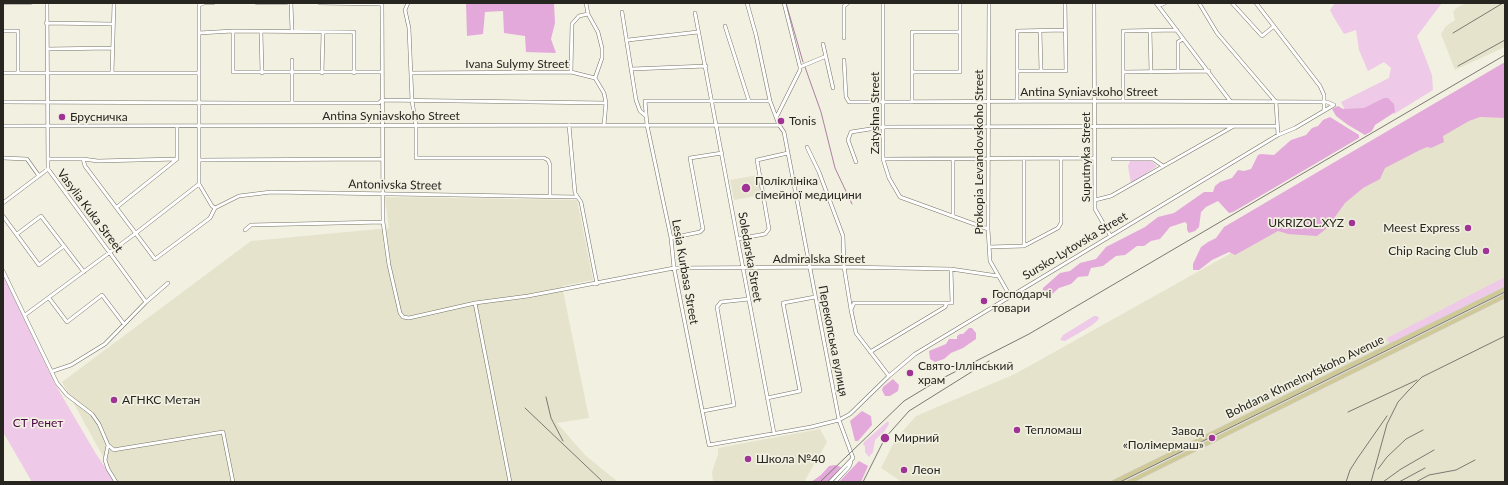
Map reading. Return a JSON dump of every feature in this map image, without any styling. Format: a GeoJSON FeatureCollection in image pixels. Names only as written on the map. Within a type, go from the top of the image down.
{"type":"FeatureCollection","features":[{"type":"Feature","properties":{"kind":"main road","name":"Bohdana Khmelnytskoho Avenue"},"geometry":{"type":"LineString","coordinates":[[1114,482],[1505,289]]}},
{"type":"Feature","properties":{"kind":"main road","name":"Bohdana Khmelnytskoho Avenue"},"geometry":{"type":"LineString","coordinates":[[1129,482],[1505,296]]}},
{"type":"Feature","properties":{"kind":"street"},"geometry":{"type":"LineString","coordinates":[[3,3],[30,3]]}},
{"type":"Feature","properties":{"kind":"street","name":"Vasylia Kuka Street"},"geometry":{"type":"LineString","coordinates":[[47,3],[46,73],[48,169],[146,302]]}},
{"type":"Feature","properties":{"kind":"street"},"geometry":{"type":"LineString","coordinates":[[112,73],[114,3]]}},
{"type":"Feature","properties":{"kind":"street"},"geometry":{"type":"LineString","coordinates":[[83,159],[85,166],[155,259],[210,218],[215,208],[212,206],[198,184],[200,160],[199,5],[204,3]]}},
{"type":"Feature","properties":{"kind":"street"},"geometry":{"type":"LineString","coordinates":[[207,3],[213,3]]}},
{"type":"Feature","properties":{"kind":"street"},"geometry":{"type":"LineString","coordinates":[[257,3],[286,3]]}},
{"type":"Feature","properties":{"kind":"street"},"geometry":{"type":"LineString","coordinates":[[292,3],[292,31]]}},
{"type":"Feature","properties":{"kind":"street"},"geometry":{"type":"LineString","coordinates":[[245,230],[251,226],[383,222],[381,72],[382,3],[320,3]]}},
{"type":"Feature","properties":{"kind":"street"},"geometry":{"type":"LineString","coordinates":[[408,3],[405,10],[409,28],[412,101],[416,125],[416,158],[547,159],[550,165],[550,196]]}},
{"type":"Feature","properties":{"kind":"street"},"geometry":{"type":"LineString","coordinates":[[586,3],[588,14],[598,32],[602,48],[602,58],[595,78],[604,93],[606,103],[604,125]]}},
{"type":"Feature","properties":{"kind":"street"},"geometry":{"type":"LineString","coordinates":[[713,101],[770,101],[756,35],[747,3]]}},
{"type":"Feature","properties":{"kind":"street"},"geometry":{"type":"LineString","coordinates":[[776,116],[800,70],[784,3]]}},
{"type":"Feature","properties":{"kind":"street"},"geometry":{"type":"LineString","coordinates":[[844,38],[844,6],[848,3]]}},
{"type":"Feature","properties":{"kind":"street","name":"Zatyshna Street"},"geometry":{"type":"LineString","coordinates":[[883,3],[883,159],[889,178],[900,197],[988,229]]}},
{"type":"Feature","properties":{"kind":"street"},"geometry":{"type":"LineString","coordinates":[[912,72],[960,72],[960,3]]}},
{"type":"Feature","properties":{"kind":"street","name":"Prokopia Levandovskoho Street"},"geometry":{"type":"LineString","coordinates":[[989,3],[988,229],[990,261],[1010,296]]}},
{"type":"Feature","properties":{"kind":"street"},"geometry":{"type":"LineString","coordinates":[[1017,71],[1066,71],[1065,3]]}},
{"type":"Feature","properties":{"kind":"street","name":"Suputnyka Street"},"geometry":{"type":"LineString","coordinates":[[1094,3],[1095,209],[1110,235]]}},
{"type":"Feature","properties":{"kind":"street"},"geometry":{"type":"LineString","coordinates":[[1157,4],[1165,3]]}},
{"type":"Feature","properties":{"kind":"street"},"geometry":{"type":"LineString","coordinates":[[1199,3],[1217,33],[1276,102],[1278,135]]}},
{"type":"Feature","properties":{"kind":"street"},"geometry":{"type":"LineString","coordinates":[[1232,3],[1262,36],[1273,27]]}},
{"type":"Feature","properties":{"kind":"street"},"geometry":{"type":"LineString","coordinates":[[1256,3],[1273,27],[1318,82],[1324,95],[1324,110]]}},
{"type":"Feature","properties":{"kind":"street"},"geometry":{"type":"LineString","coordinates":[[1157,4],[1231,102]]}},
{"type":"Feature","properties":{"kind":"street"},"geometry":{"type":"LineString","coordinates":[[622,12],[628,40],[636,100],[640,111],[646,116]]}},
{"type":"Feature","properties":{"kind":"street","name":"Soledarska Street"},"geometry":{"type":"LineString","coordinates":[[695,13],[713,101],[774,433]]}},
{"type":"Feature","properties":{"kind":"street"},"geometry":{"type":"LineString","coordinates":[[571,72],[572,24],[579,16],[588,14]]}},
{"type":"Feature","properties":{"kind":"street"},"geometry":{"type":"LineString","coordinates":[[46,23],[113,24]]}},
{"type":"Feature","properties":{"kind":"street"},"geometry":{"type":"LineString","coordinates":[[725,26],[749,101]]}},
{"type":"Feature","properties":{"kind":"street"},"geometry":{"type":"LineString","coordinates":[[1017,101],[1017,31],[1065,30]]}},
{"type":"Feature","properties":{"kind":"street"},"geometry":{"type":"LineString","coordinates":[[1150,30],[1151,72]]}},
{"type":"Feature","properties":{"kind":"street"},"geometry":{"type":"LineString","coordinates":[[1123,101],[1123,31],[1177,30]]}},
{"type":"Feature","properties":{"kind":"street"},"geometry":{"type":"LineString","coordinates":[[3,31],[18,31],[18,73]]}},
{"type":"Feature","properties":{"kind":"street"},"geometry":{"type":"LineString","coordinates":[[199,33],[232,31],[354,32],[354,73]]}},
{"type":"Feature","properties":{"kind":"street"},"geometry":{"type":"LineString","coordinates":[[232,31],[233,72],[381,72]]}},
{"type":"Feature","properties":{"kind":"street"},"geometry":{"type":"LineString","coordinates":[[1040,31],[1041,71]]}},
{"type":"Feature","properties":{"kind":"street"},"geometry":{"type":"LineString","coordinates":[[261,32],[262,73]]}},
{"type":"Feature","properties":{"kind":"street"},"geometry":{"type":"LineString","coordinates":[[322,72],[323,32]]}},
{"type":"Feature","properties":{"kind":"street"},"geometry":{"type":"LineString","coordinates":[[628,40],[698,32]]}},
{"type":"Feature","properties":{"kind":"street"},"geometry":{"type":"LineString","coordinates":[[912,102],[912,32],[960,32]]}},
{"type":"Feature","properties":{"kind":"street"},"geometry":{"type":"LineString","coordinates":[[1178,72],[1178,42],[1183,39]]}},
{"type":"Feature","properties":{"kind":"street"},"geometry":{"type":"LineString","coordinates":[[823,44],[824,57],[833,88]]}},
{"type":"Feature","properties":{"kind":"street"},"geometry":{"type":"LineString","coordinates":[[47,49],[112,48]]}},
{"type":"Feature","properties":{"kind":"street"},"geometry":{"type":"LineString","coordinates":[[800,67],[824,57]]}},
{"type":"Feature","properties":{"kind":"street"},"geometry":{"type":"LineString","coordinates":[[292,60],[292,102]]}},
{"type":"Feature","properties":{"kind":"street","name":"Antina Syniavskoho Street"},"geometry":{"type":"LineString","coordinates":[[844,60],[846,97],[849,102],[1123,101],[1334,104]]}},
{"type":"Feature","properties":{"kind":"street"},"geometry":{"type":"LineString","coordinates":[[632,69],[706,66]]}},
{"type":"Feature","properties":{"kind":"street"},"geometry":{"type":"LineString","coordinates":[[1123,72],[1209,71]]}},
{"type":"Feature","properties":{"kind":"street","name":"Ivana Sulymy Street"},"geometry":{"type":"LineString","coordinates":[[411,73],[571,72],[595,78]]}},
{"type":"Feature","properties":{"kind":"street"},"geometry":{"type":"LineString","coordinates":[[3,73],[199,73]]}},
{"type":"Feature","properties":{"kind":"street","name":"Antina Syniavskoho Street"},"geometry":{"type":"LineString","coordinates":[[3,102],[200,103],[379,102],[382,100],[606,103]]}},
{"type":"Feature","properties":{"kind":"street","name":"Lesia Kurbasa Street"},"geometry":{"type":"LineString","coordinates":[[713,101],[645,101],[647,125],[671,238],[674,268],[709,445],[774,433]]}},
{"type":"Feature","properties":{"kind":"street","name":"Перекопська вулиця"},"geometry":{"type":"LineString","coordinates":[[770,101],[779,125],[784,132],[838,420],[853,458]]}},
{"type":"Feature","properties":{"kind":"street","name":"Sursko-Lytovska Street"},"geometry":{"type":"LineString","coordinates":[[838,420],[850,414],[889,376],[915,354],[1110,235],[1278,135],[1295,128],[1334,104]]}},
{"type":"Feature","properties":{"kind":"street"},"geometry":{"type":"LineString","coordinates":[[569,125],[575,193],[581,202],[597,284]]}},
{"type":"Feature","properties":{"kind":"street","name":"Antina Syniavskoho Street"},"geometry":{"type":"LineString","coordinates":[[3,126],[779,125]]}},
{"type":"Feature","properties":{"kind":"street"},"geometry":{"type":"LineString","coordinates":[[856,162],[848,140],[851,132],[883,127],[989,125],[1277,126]]}},
{"type":"Feature","properties":{"kind":"street"},"geometry":{"type":"LineString","coordinates":[[177,126],[177,159]]}},
{"type":"Feature","properties":{"kind":"street"},"geometry":{"type":"LineString","coordinates":[[1095,200],[1111,196],[1234,126]]}},
{"type":"Feature","properties":{"kind":"street"},"geometry":{"type":"LineString","coordinates":[[807,147],[819,172],[843,236],[844,267],[856,334],[889,376]]}},
{"type":"Feature","properties":{"kind":"street"},"geometry":{"type":"LineString","coordinates":[[671,238],[700,232],[703,229],[690,158],[722,153]]}},
{"type":"Feature","properties":{"kind":"street"},"geometry":{"type":"LineString","coordinates":[[738,239],[766,234],[769,229],[757,160],[788,153]]}},
{"type":"Feature","properties":{"kind":"street"},"geometry":{"type":"LineString","coordinates":[[3,158],[27,159],[39,176]]}},
{"type":"Feature","properties":{"kind":"street"},"geometry":{"type":"LineString","coordinates":[[989,246],[1024,246],[1058,228],[1061,223],[1061,158]]}},
{"type":"Feature","properties":{"kind":"street"},"geometry":{"type":"LineString","coordinates":[[883,159],[1094,158]]}},
{"type":"Feature","properties":{"kind":"street"},"geometry":{"type":"LineString","coordinates":[[48,159],[83,159],[98,161],[177,159]]}},
{"type":"Feature","properties":{"kind":"street"},"geometry":{"type":"LineString","coordinates":[[116,207],[177,159]]}},
{"type":"Feature","properties":{"kind":"street"},"geometry":{"type":"LineString","coordinates":[[200,160],[382,159]]}},
{"type":"Feature","properties":{"kind":"street"},"geometry":{"type":"LineString","coordinates":[[953,159],[953,216]]}},
{"type":"Feature","properties":{"kind":"street"},"geometry":{"type":"LineString","coordinates":[[1024,159],[1024,246]]}},
{"type":"Feature","properties":{"kind":"street"},"geometry":{"type":"LineString","coordinates":[[1113,159],[1153,159],[1162,166]]}},
{"type":"Feature","properties":{"kind":"street"},"geometry":{"type":"LineString","coordinates":[[3,203],[48,169]]}},
{"type":"Feature","properties":{"kind":"street"},"geometry":{"type":"LineString","coordinates":[[25,315],[136,234],[198,184]]}},
{"type":"Feature","properties":{"kind":"street","name":"Antonivska Street"},"geometry":{"type":"LineString","coordinates":[[215,208],[239,196],[271,192],[308,191],[382,195],[577,197]]}},
{"type":"Feature","properties":{"kind":"street"},"geometry":{"type":"LineString","coordinates":[[3,216],[40,265],[64,246]]}},
{"type":"Feature","properties":{"kind":"street"},"geometry":{"type":"LineString","coordinates":[[17,234],[41,216],[84,272]]}},
{"type":"Feature","properties":{"kind":"street","name":"Admiralska Street"},"geometry":{"type":"LineString","coordinates":[[383,222],[388,259],[400,313],[403,317],[409,318],[475,304],[597,284],[674,268],[844,267],[952,269],[998,276]]}},
{"type":"Feature","properties":{"kind":"street"},"geometry":{"type":"LineString","coordinates":[[851,310],[854,303],[952,303],[952,269]]}},
{"type":"Feature","properties":{"kind":"street"},"geometry":{"type":"LineString","coordinates":[[3,271],[53,371],[57,383],[67,395],[92,414],[99,424],[108,445],[114,450],[119,450],[223,432],[233,482]]}},
{"type":"Feature","properties":{"kind":"street"},"geometry":{"type":"LineString","coordinates":[[53,371],[71,365],[105,344],[146,302],[168,283]]}},
{"type":"Feature","properties":{"kind":"street"},"geometry":{"type":"LineString","coordinates":[[49,298],[67,322],[102,295],[124,324]]}},
{"type":"Feature","properties":{"kind":"street"},"geometry":{"type":"LineString","coordinates":[[767,398],[800,391],[783,303],[815,297]]}},
{"type":"Feature","properties":{"kind":"street"},"geometry":{"type":"LineString","coordinates":[[703,412],[734,405],[717,307],[720,302],[749,298]]}},
{"type":"Feature","properties":{"kind":"street"},"geometry":{"type":"LineString","coordinates":[[870,352],[945,307],[947,303]]}},
{"type":"Feature","properties":{"kind":"street"},"geometry":{"type":"LineString","coordinates":[[475,304],[510,482]]}},
{"type":"Feature","properties":{"kind":"street"},"geometry":{"type":"LineString","coordinates":[[774,433],[838,420]]}},
{"type":"Feature","properties":{"kind":"street"},"geometry":{"type":"LineString","coordinates":[[108,445],[105,460],[108,469],[116,482]]}},
{"type":"Feature","properties":{"kind":"street"},"geometry":{"type":"LineString","coordinates":[[830,482],[853,458]]}},
{"type":"Feature","properties":{"kind":"street"},"geometry":{"type":"LineString","coordinates":[[834,482],[849,467],[853,458]]}},
{"type":"Feature","properties":{"kind":"shaded area"},"geometry":{"type":"Polygon","coordinates":[[[466,3],[554,3],[555,23],[551,39],[556,53],[526,52],[525,36],[504,33],[503,11],[485,12],[483,34],[467,36],[466,3]]]}},
{"type":"Feature","properties":{"kind":"shaded area"},"geometry":{"type":"Polygon","coordinates":[[[1466,3],[1505,3],[1505,47],[1455,70],[1441,34],[1446,26],[1455,20],[1453,12],[1456,8],[1466,3]]]}},
{"type":"Feature","properties":{"kind":"shaded area"},"geometry":{"type":"Polygon","coordinates":[[[1505,62],[1505,118],[1480,117],[1469,121],[1443,136],[1444,142],[1431,148],[1427,147],[1420,150],[1385,168],[1380,179],[1363,188],[1345,203],[1327,228],[1317,236],[1288,234],[1278,231],[1235,255],[1229,252],[1212,260],[1199,270],[1193,270],[1193,264],[1201,247],[1216,238],[1224,227],[1505,62]]]}},
{"type":"Feature","properties":{"kind":"shaded area"},"geometry":{"type":"Polygon","coordinates":[[[1384,98],[1388,98],[1394,104],[1395,112],[1375,125],[1372,131],[1365,135],[1336,116],[1332,109],[1338,106],[1343,109],[1364,108],[1384,98]]]}},
{"type":"Feature","properties":{"kind":"shaded area"},"geometry":{"type":"Polygon","coordinates":[[[1505,100],[1505,482],[902,482],[881,468],[895,440],[916,416],[1015,374],[1505,100]]]}},
{"type":"Feature","properties":{"kind":"shaded area"},"geometry":{"type":"Polygon","coordinates":[[[1330,117],[1359,135],[1359,138],[1233,212],[1229,213],[1218,201],[1206,207],[1201,212],[1199,227],[1195,231],[1189,233],[1185,222],[1170,227],[1160,239],[1151,241],[1144,246],[1137,246],[1125,255],[1116,256],[1103,266],[1091,268],[1088,276],[1078,277],[1071,284],[1059,288],[1050,296],[1041,298],[1043,288],[1060,273],[1070,271],[1080,263],[1096,259],[1106,247],[1145,227],[1158,217],[1174,213],[1204,192],[1213,192],[1215,186],[1220,182],[1232,178],[1238,170],[1244,171],[1251,169],[1258,155],[1274,155],[1291,140],[1306,135],[1312,128],[1318,126],[1323,120],[1330,117]]]}},
{"type":"Feature","properties":{"kind":"shaded area","name":"Поліклініка сімейної медицини"},"geometry":{"type":"Polygon","coordinates":[[[758,175],[761,195],[734,200],[730,180],[758,175]]]}},
{"type":"Feature","properties":{"kind":"shaded area"},"geometry":{"type":"Polygon","coordinates":[[[385,197],[577,200],[593,280],[562,286],[589,418],[557,423],[585,455],[618,482],[117,482],[62,382],[251,241],[389,228],[385,197]]]}},
{"type":"Feature","properties":{"kind":"shaded area"},"geometry":{"type":"Polygon","coordinates":[[[969,328],[972,328],[976,333],[976,339],[963,348],[951,353],[944,359],[935,362],[930,359],[929,351],[946,344],[949,339],[957,339],[957,336],[963,334],[969,328]]]}},
{"type":"Feature","properties":{"kind":"shaded area"},"geometry":{"type":"Polygon","coordinates":[[[893,379],[899,385],[898,391],[890,396],[885,396],[882,390],[883,387],[893,379]]]}},
{"type":"Feature","properties":{"kind":"shaded area"},"geometry":{"type":"Polygon","coordinates":[[[862,411],[871,416],[872,425],[858,441],[855,441],[850,421],[862,411]]]}},
{"type":"Feature","properties":{"kind":"shaded area","name":"Школа №40"},"geometry":{"type":"Polygon","coordinates":[[[820,429],[827,442],[804,482],[713,482],[712,472],[718,454],[718,448],[820,429]]]}},
{"type":"Feature","properties":{"kind":"shaded area"},"geometry":{"type":"Polygon","coordinates":[[[859,461],[868,466],[861,482],[839,482],[859,461]]]}},
{"type":"Feature","properties":{"kind":"shaded area"},"geometry":{"type":"Polygon","coordinates":[[[835,465],[841,467],[829,482],[811,482],[821,475],[829,466],[835,465]]]}},
{"type":"Feature","properties":{"kind":"green space"},"geometry":{"type":"Polygon","coordinates":[[[1335,3],[1442,3],[1417,36],[1432,75],[1433,90],[1394,114],[1386,99],[1370,107],[1346,112],[1341,102],[1389,78],[1391,68],[1384,62],[1368,71],[1359,50],[1356,30],[1344,34],[1330,10],[1335,3]]]}},
{"type":"Feature","properties":{"kind":"green space"},"geometry":{"type":"Polygon","coordinates":[[[1130,161],[1151,161],[1157,166],[1131,184],[1128,166],[1130,161]]]}},
{"type":"Feature","properties":{"kind":"green space","name":"СТ Ренет"},"geometry":{"type":"Polygon","coordinates":[[[3,275],[55,384],[96,454],[115,482],[32,482],[3,432],[3,275]]]}},
{"type":"Feature","properties":{"kind":"green space"},"geometry":{"type":"Polygon","coordinates":[[[1505,277],[1505,286],[1390,344],[1387,338],[1505,277]]]}},
{"type":"Feature","properties":{"kind":"green space"},"geometry":{"type":"Polygon","coordinates":[[[1094,316],[1099,318],[1091,326],[1065,341],[1060,340],[1063,335],[1094,316]]]}},
{"type":"Feature","properties":{"kind":"green space"},"geometry":{"type":"Polygon","coordinates":[[[888,421],[889,424],[884,432],[875,440],[873,452],[869,457],[865,452],[865,446],[863,445],[864,442],[888,421]]]}},
{"type":"Feature","properties":{"kind":"waterway"},"geometry":{"type":"LineString","coordinates":[[786,3],[803,62]]}},
{"type":"Feature","properties":{"kind":"waterway"},"geometry":{"type":"LineString","coordinates":[[805,67],[821,112],[835,168],[852,204]]}},
{"type":"Feature","properties":{"kind":"tram line"},"geometry":{"type":"LineString","coordinates":[[1120,482],[1505,292]]}},
{"type":"Feature","properties":{"kind":"railway"},"geometry":{"type":"LineString","coordinates":[[1453,33],[1503,3]]}},
{"type":"Feature","properties":{"kind":"railway"},"geometry":{"type":"LineString","coordinates":[[1458,66],[1505,40]]}},
{"type":"Feature","properties":{"kind":"railway"},"geometry":{"type":"LineString","coordinates":[[820,482],[904,401],[937,381],[1029,334],[1505,55]]}},
{"type":"Feature","properties":{"kind":"railway"},"geometry":{"type":"LineString","coordinates":[[1371,482],[1387,424],[1398,402],[1408,391],[1422,377],[1505,336]]}},
{"type":"Feature","properties":{"kind":"railway"},"geometry":{"type":"LineString","coordinates":[[863,482],[885,438],[909,411],[989,361]]}},
{"type":"Feature","properties":{"kind":"railway"},"geometry":{"type":"LineString","coordinates":[[1348,412],[1417,380]]}},
{"type":"Feature","properties":{"kind":"railway"},"geometry":{"type":"LineString","coordinates":[[546,397],[551,418],[563,441]]}},
{"type":"Feature","properties":{"kind":"railway"},"geometry":{"type":"LineString","coordinates":[[525,408],[603,482]]}},
{"type":"Feature","properties":{"kind":"railway"},"geometry":{"type":"LineString","coordinates":[[1346,482],[1350,470],[1387,416]]}},
{"type":"Feature","properties":{"kind":"railway"},"geometry":{"type":"LineString","coordinates":[[1378,469],[1387,457],[1406,439],[1423,430]]}},
{"type":"Feature","properties":{"kind":"railway"},"geometry":{"type":"LineString","coordinates":[[1383,482],[1401,469],[1434,450]]}},
{"type":"Feature","properties":{"kind":"railway"},"geometry":{"type":"LineString","coordinates":[[1416,482],[1429,475],[1456,470],[1475,460]]}},
{"type":"Feature","properties":{"kind":"railway"},"geometry":{"type":"LineString","coordinates":[[1399,482],[1425,468]]}},
{"type":"Feature","properties":{"kind":"railway"},"geometry":{"type":"LineString","coordinates":[[544,482],[574,482]]}},
{"type":"Feature","properties":{"kind":"place","name":"Брусничка"},"geometry":{"type":"Point","coordinates":[62,117]}},
{"type":"Feature","properties":{"kind":"place","name":"Tonis"},"geometry":{"type":"Point","coordinates":[781,121]}},
{"type":"Feature","properties":{"kind":"place","name":"Поліклініка сімейної медицини"},"geometry":{"type":"Point","coordinates":[746,188]}},
{"type":"Feature","properties":{"kind":"place","name":"UKRIZOL.XYZ"},"geometry":{"type":"Point","coordinates":[1352,223]}},
{"type":"Feature","properties":{"kind":"place","name":"Meest Express"},"geometry":{"type":"Point","coordinates":[1468,228]}},
{"type":"Feature","properties":{"kind":"place","name":"Chip Racing Club"},"geometry":{"type":"Point","coordinates":[1486,251]}},
{"type":"Feature","properties":{"kind":"place","name":"Господарчі товари"},"geometry":{"type":"Point","coordinates":[984,301]}},
{"type":"Feature","properties":{"kind":"place","name":"Свято-Іллінський храм"},"geometry":{"type":"Point","coordinates":[910,373]}},
{"type":"Feature","properties":{"kind":"place","name":"АГНКС Метан"},"geometry":{"type":"Point","coordinates":[114,400]}},
{"type":"Feature","properties":{"kind":"place","name":"Тепломаш"},"geometry":{"type":"Point","coordinates":[1017,430]}},
{"type":"Feature","properties":{"kind":"place","name":"Мирний"},"geometry":{"type":"Point","coordinates":[885,438]}},
{"type":"Feature","properties":{"kind":"place","name":"Завод «Полімермаш»"},"geometry":{"type":"Point","coordinates":[1212,438]}},
{"type":"Feature","properties":{"kind":"place","name":"Школа №40"},"geometry":{"type":"Point","coordinates":[748,459]}},
{"type":"Feature","properties":{"kind":"place","name":"Леон"},"geometry":{"type":"Point","coordinates":[904,470]}}]}
